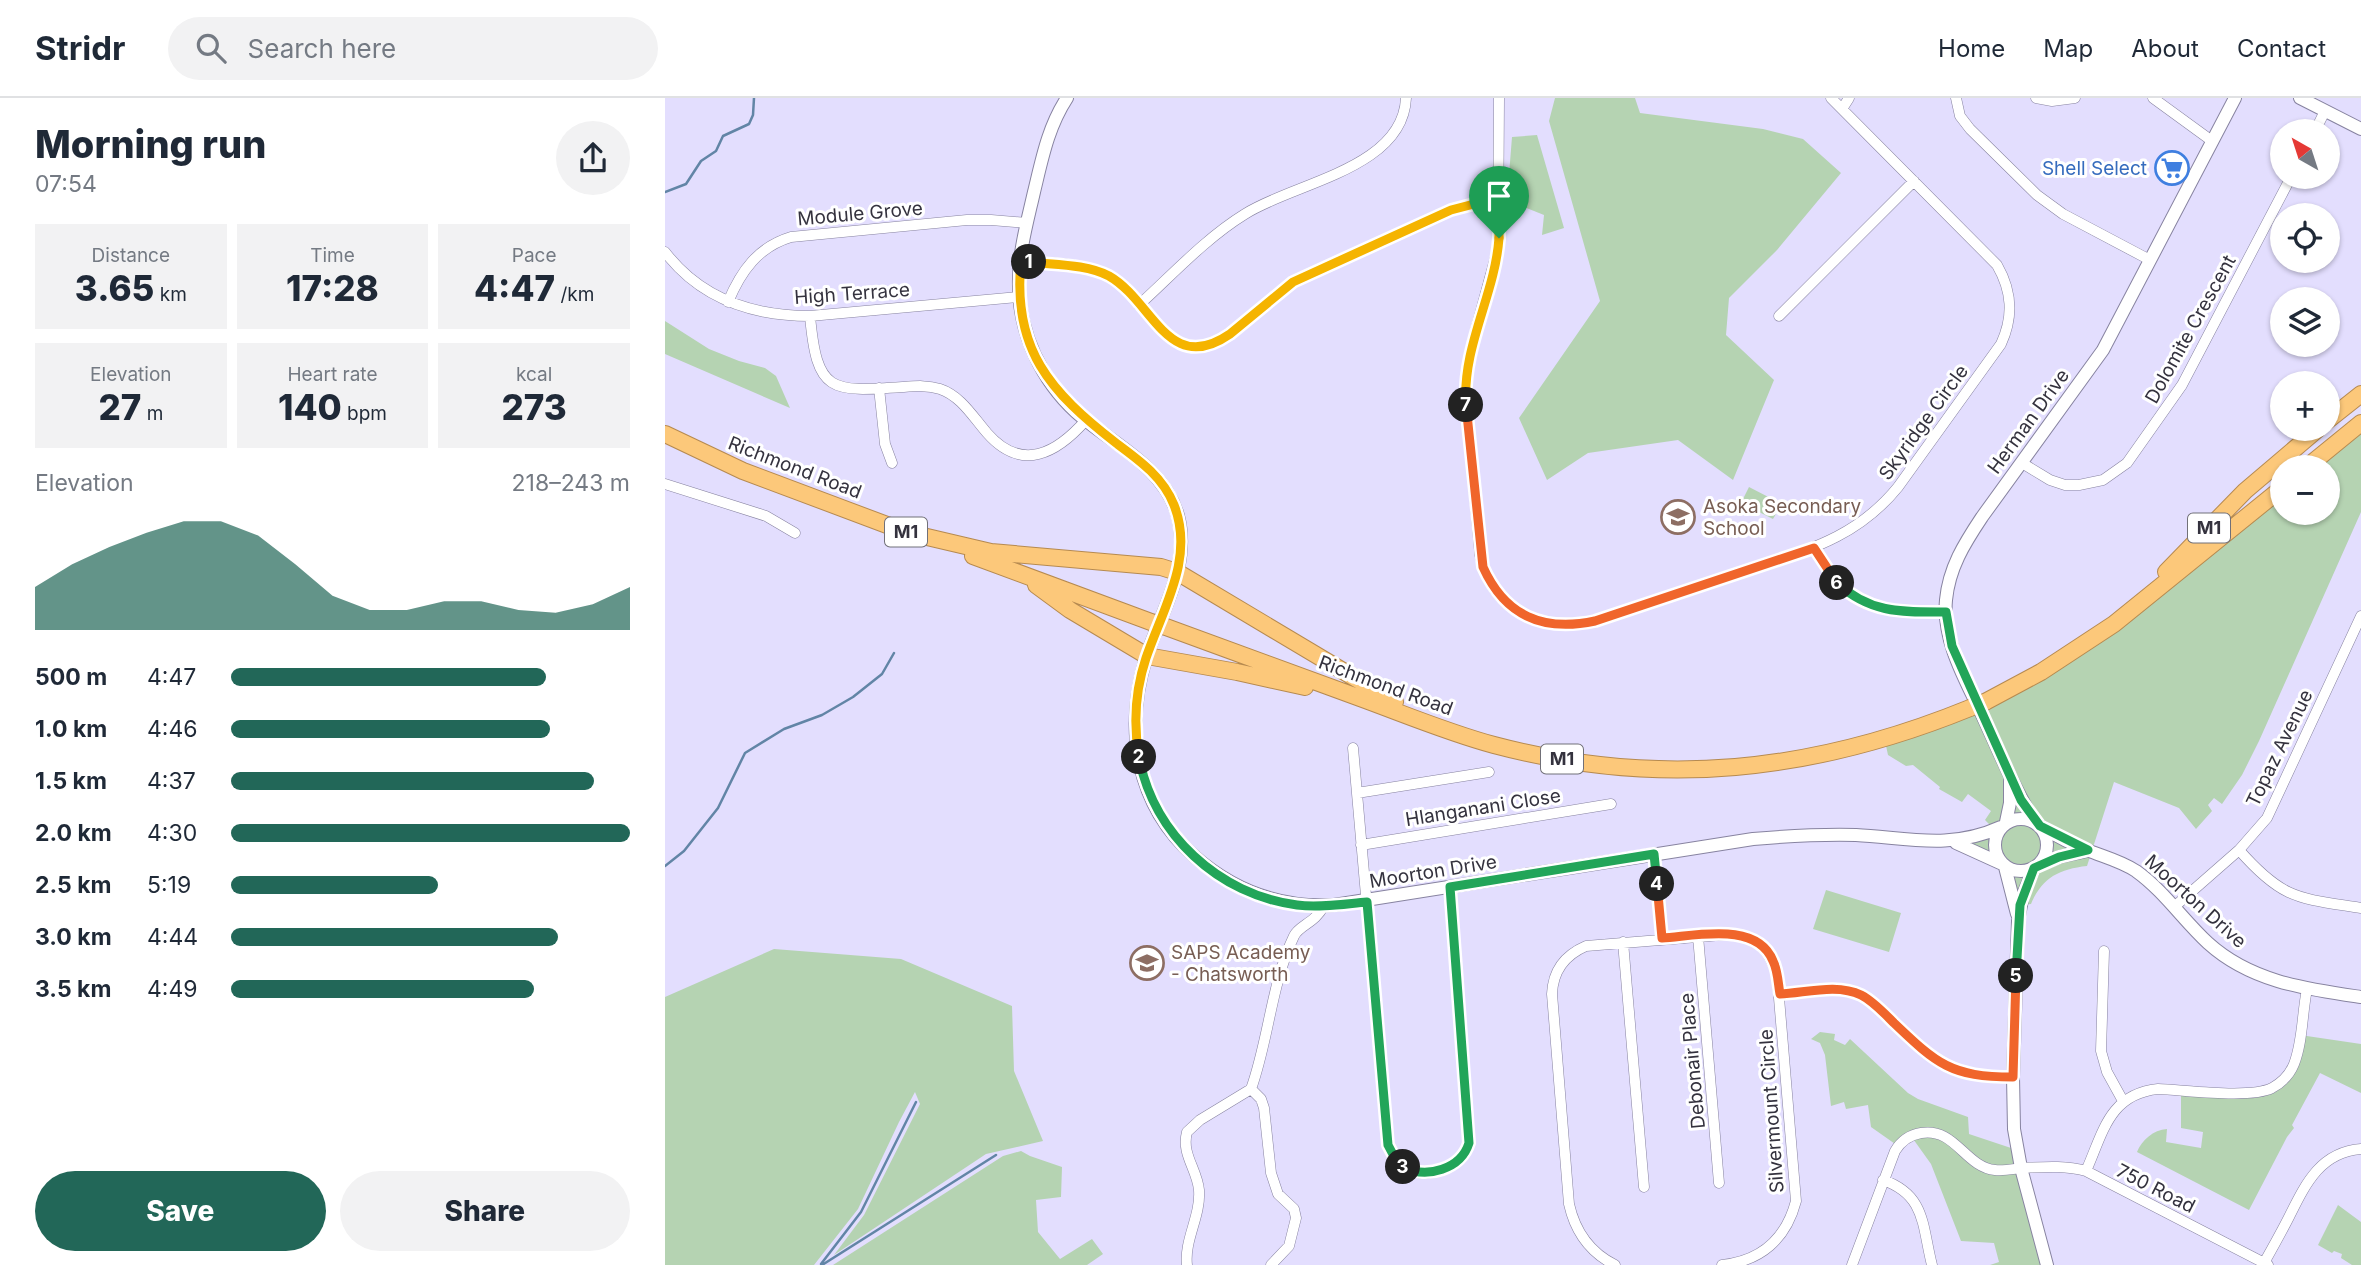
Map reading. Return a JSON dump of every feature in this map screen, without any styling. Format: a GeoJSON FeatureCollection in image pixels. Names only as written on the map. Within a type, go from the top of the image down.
{"type":"FeatureCollection","features":[{"type":"Feature","properties":{"kind":"highway"},"geometry":{"type":"LineString","coordinates":[[2340,409],[2361,387]]}},
{"type":"Feature","properties":{"kind":"highway"},"geometry":{"type":"LineString","coordinates":[[2340,411],[2361,394]]}},
{"type":"Feature","properties":{"kind":"highway"},"geometry":{"type":"LineString","coordinates":[[2322,455],[2361,424]]}},
{"type":"Feature","properties":{"kind":"highway","name":"Richmond Road"},"geometry":{"type":"LineString","coordinates":[[665,434],[743,471],[1024,575],[1160,621],[1395,711],[1494,745],[1616,767],[1691,770],[1740,768],[1790,761],[1899,736],[1978,705],[2041,672],[2103,631]]}},
{"type":"Feature","properties":{"kind":"highway","name":"M1"},"geometry":{"type":"LineString","coordinates":[[2103,631],[2173,565],[2245,491],[2304,441]]}},
{"type":"Feature","properties":{"kind":"highway","name":"M1"},"geometry":{"type":"LineString","coordinates":[[2103,631],[2134,609],[2270,498]]}},
{"type":"Feature","properties":{"kind":"highway"},"geometry":{"type":"LineString","coordinates":[[910,533],[991,552],[1161,567],[1177,572],[1378,694],[1494,745]]}},
{"type":"Feature","properties":{"kind":"highway"},"geometry":{"type":"LineString","coordinates":[[1024,575],[1070,610],[1147,656],[1278,681],[1395,711]]}},
{"type":"Feature","properties":{"kind":"street","name":"Moorton Drive"},"geometry":{"type":"LineString","coordinates":[[1067,98],[1055,117],[1048,136],[1027,223],[1019,297],[1023,323],[1036,358],[1059,393],[1086,421],[1147,467],[1171,499],[1182,538],[1177,572],[1147,656],[1136,701],[1134,730],[1143,776],[1164,822],[1185,849],[1210,870],[1269,899],[1297,905],[1324,905],[1367,902],[1753,839],[1815,834],[1953,842],[1982,836],[2003,825]]}},
{"type":"Feature","properties":{"kind":"street"},"geometry":{"type":"LineString","coordinates":[[1139,305],[1243,215],[1372,154],[1395,131],[1404,113],[1406,98]]}},
{"type":"Feature","properties":{"kind":"street","name":"Skyridge Circle"},"geometry":{"type":"LineString","coordinates":[[1499,98],[1498,248],[1476,329],[1465,387],[1480,555],[1489,581],[1501,598],[1535,620],[1561,625],[1581,624],[1814,548],[1858,526],[1888,499],[2001,344],[2009,324],[2009,293],[1997,265],[1831,98]]}},
{"type":"Feature","properties":{"kind":"street"},"geometry":{"type":"LineString","coordinates":[[1842,109],[1849,98]]}},
{"type":"Feature","properties":{"kind":"street"},"geometry":{"type":"LineString","coordinates":[[1955,98],[1960,116],[1970,130],[2037,195],[2063,214],[2150,260]]}},
{"type":"Feature","properties":{"kind":"street"},"geometry":{"type":"LineString","coordinates":[[2036,98],[2052,101],[2075,98]]}},
{"type":"Feature","properties":{"kind":"street"},"geometry":{"type":"LineString","coordinates":[[2154,98],[2213,141]]}},
{"type":"Feature","properties":{"kind":"street","name":"Herman Drive"},"geometry":{"type":"LineString","coordinates":[[2037,824],[2010,777],[1952,646],[1946,612],[1949,585],[1957,558],[1982,517],[2103,350],[2235,98]]}},
{"type":"Feature","properties":{"kind":"street"},"geometry":{"type":"LineString","coordinates":[[2300,98],[2361,128]]}},
{"type":"Feature","properties":{"kind":"street"},"geometry":{"type":"LineString","coordinates":[[2321,119],[2325,111]]}},
{"type":"Feature","properties":{"kind":"street"},"geometry":{"type":"LineString","coordinates":[[1779,316],[1914,180]]}},
{"type":"Feature","properties":{"kind":"street","name":"Dolomite Crescent"},"geometry":{"type":"LineString","coordinates":[[2022,463],[2043,477],[2065,485],[2096,482],[2113,475],[2127,463],[2182,385],[2285,189]]}},
{"type":"Feature","properties":{"kind":"street"},"geometry":{"type":"LineString","coordinates":[[1021,261],[1095,270],[1121,284],[1175,341],[1190,347],[1212,345],[1230,334],[1293,282],[1451,210],[1474,204],[1499,202]]}},
{"type":"Feature","properties":{"kind":"street","name":"Module Grove"},"geometry":{"type":"LineString","coordinates":[[727,302],[738,279],[752,260],[770,245],[792,237],[967,220],[991,219],[1027,223]]}},
{"type":"Feature","properties":{"kind":"street","name":"High Terrace"},"geometry":{"type":"LineString","coordinates":[[665,252],[698,285],[727,302],[776,314],[810,316],[1019,297]]}},
{"type":"Feature","properties":{"kind":"street"},"geometry":{"type":"LineString","coordinates":[[810,316],[814,352],[825,376],[846,389],[929,386],[948,392],[999,445],[1024,454],[1042,453],[1061,446],[1086,421]]}},
{"type":"Feature","properties":{"kind":"street"},"geometry":{"type":"LineString","coordinates":[[879,388],[885,444],[892,463]]}},
{"type":"Feature","properties":{"kind":"street"},"geometry":{"type":"LineString","coordinates":[[665,484],[766,516],[795,533]]}},
{"type":"Feature","properties":{"kind":"street"},"geometry":{"type":"LineString","coordinates":[[1814,548],[1837,583],[1869,604],[1900,612],[1946,612]]}},
{"type":"Feature","properties":{"kind":"street","name":"Topaz Avenue"},"geometry":{"type":"LineString","coordinates":[[2174,907],[2239,850],[2266,817],[2358,633],[2361,616]]}},
{"type":"Feature","properties":{"kind":"street"},"geometry":{"type":"LineString","coordinates":[[1353,748],[1388,1145],[1402,1167],[1414,1171],[1450,1167],[1462,1157],[1469,1143],[1450,887]]}},
{"type":"Feature","properties":{"kind":"street"},"geometry":{"type":"LineString","coordinates":[[1357,793],[1489,772]]}},
{"type":"Feature","properties":{"kind":"street","name":"Herman Drive"},"geometry":{"type":"LineString","coordinates":[[2003,825],[2010,803],[2010,777]]}},
{"type":"Feature","properties":{"kind":"street","name":"Hlanganani Close"},"geometry":{"type":"LineString","coordinates":[[1361,845],[1611,804]]}},
{"type":"Feature","properties":{"kind":"street"},"geometry":{"type":"LineString","coordinates":[[2018,921],[2003,865],[1996,855],[1994,845],[2003,825],[2020,818],[2037,824],[2045,835],[2047,846],[2045,856],[2036,866],[2023,895],[2018,921],[2013,1077],[2014,1129],[2021,1168],[2047,1265]]}},
{"type":"Feature","properties":{"kind":"street","name":"Moorton Drive"},"geometry":{"type":"LineString","coordinates":[[2037,824],[2137,872],[2207,942],[2234,963],[2268,978],[2307,989],[2361,997]]}},
{"type":"Feature","properties":{"kind":"street","name":"Moorton Drive"},"geometry":{"type":"LineString","coordinates":[[1953,842],[2003,865]]}},
{"type":"Feature","properties":{"kind":"street"},"geometry":{"type":"LineString","coordinates":[[2003,865],[2019,872],[2059,857],[2088,850]]}},
{"type":"Feature","properties":{"kind":"street"},"geometry":{"type":"LineString","coordinates":[[2239,850],[2268,880],[2284,892],[2305,900],[2361,908]]}},
{"type":"Feature","properties":{"kind":"street"},"geometry":{"type":"LineString","coordinates":[[1654,854],[1662,938]]}},
{"type":"Feature","properties":{"kind":"street"},"geometry":{"type":"LineString","coordinates":[[1187,1265],[1187,1247],[1192,1238],[1198,1210],[1199,1190],[1186,1153],[1187,1132],[1251,1089],[1276,988],[1295,932],[1318,917],[1324,905]]}},
{"type":"Feature","properties":{"kind":"street","name":"Silvermount Circle"},"geometry":{"type":"LineString","coordinates":[[1615,1265],[1599,1256],[1586,1242],[1572,1215],[1552,994],[1556,973],[1571,954],[1586,946],[1734,934],[1758,942],[1773,961],[1780,994],[1796,1201],[1792,1216],[1783,1232],[1768,1249],[1748,1259],[1722,1265]]}},
{"type":"Feature","properties":{"kind":"street","name":"Debonair Place"},"geometry":{"type":"LineString","coordinates":[[1698,936],[1719,1183]]}},
{"type":"Feature","properties":{"kind":"street"},"geometry":{"type":"LineString","coordinates":[[1623,942],[1644,1187]]}},
{"type":"Feature","properties":{"kind":"street"},"geometry":{"type":"LineString","coordinates":[[2104,951],[2101,1051],[2107,1072],[2123,1101]]}},
{"type":"Feature","properties":{"kind":"street"},"geometry":{"type":"LineString","coordinates":[[2086,1171],[2104,1128],[2123,1101],[2144,1090],[2243,1093],[2273,1087],[2290,1072],[2294,1063],[2307,989]]}},
{"type":"Feature","properties":{"kind":"street"},"geometry":{"type":"LineString","coordinates":[[1780,994],[1831,990],[1860,994],[1879,1008],[1925,1053],[1941,1064],[1975,1076],[2013,1077]]}},
{"type":"Feature","properties":{"kind":"street"},"geometry":{"type":"LineString","coordinates":[[1251,1089],[1261,1099],[1271,1173],[1278,1194],[1294,1209],[1296,1218],[1289,1246],[1271,1265]]}},
{"type":"Feature","properties":{"kind":"street","name":"750 Road"},"geometry":{"type":"LineString","coordinates":[[1851,1265],[1899,1145],[1907,1138],[1922,1132],[1944,1136],[1987,1168],[2000,1171],[2065,1166],[2086,1171],[2266,1264]]}},
{"type":"Feature","properties":{"kind":"street"},"geometry":{"type":"LineString","coordinates":[[2266,1264],[2302,1189],[2315,1171],[2340,1153],[2361,1149]]}},
{"type":"Feature","properties":{"kind":"street"},"geometry":{"type":"LineString","coordinates":[[1883,1180],[1905,1190],[1915,1200],[1932,1265]]}},
{"type":"Feature","properties":{"kind":"green space"},"geometry":{"type":"Polygon","coordinates":[[[1555,98],[1635,98],[1640,113],[1763,129],[1803,139],[1841,173],[1777,250],[1729,298],[1726,335],[1774,380],[1733,480],[1678,440],[1588,453],[1547,480],[1519,418],[1600,301],[1549,121],[1555,98]]]}},
{"type":"Feature","properties":{"kind":"green space"},"geometry":{"type":"Polygon","coordinates":[[[1537,135],[1564,228],[1542,235],[1544,215],[1507,200],[1512,137],[1537,135]]]}},
{"type":"Feature","properties":{"kind":"green space"},"geometry":{"type":"Polygon","coordinates":[[[665,321],[709,349],[765,368],[776,376],[790,408],[665,354],[665,321]]]}},
{"type":"Feature","properties":{"kind":"green space"},"geometry":{"type":"Polygon","coordinates":[[[2361,424],[2361,512],[2242,775],[2222,804],[2214,798],[2208,805],[2212,811],[2196,829],[2179,808],[2114,782],[2087,866],[2060,872],[2046,881],[2031,904],[2015,906],[2004,867],[1953,842],[1990,825],[1985,820],[1991,811],[1968,794],[1962,802],[1939,789],[1940,787],[1913,765],[1906,766],[1888,755],[1885,741],[2030,679],[2270,498],[2270,525],[2340,525],[2340,455],[2323,455],[2361,424]]]}},
{"type":"Feature","properties":{"kind":"green space"},"geometry":{"type":"Polygon","coordinates":[[[1749,487],[1782,504],[1773,519],[1741,503],[1749,487]]]}},
{"type":"Feature","properties":{"kind":"green space"},"geometry":{"type":"Polygon","coordinates":[[[1826,890],[1901,913],[1889,952],[1813,929],[1826,890]]]}},
{"type":"Feature","properties":{"kind":"green space"},"geometry":{"type":"Polygon","coordinates":[[[774,949],[901,959],[1012,1006],[1014,1071],[1043,1141],[986,1154],[834,1255],[864,1215],[920,1104],[915,1092],[858,1209],[814,1265],[665,1265],[665,997],[774,949]]]}},
{"type":"Feature","properties":{"kind":"green space"},"geometry":{"type":"Polygon","coordinates":[[[1820,1032],[1835,1034],[1834,1040],[1845,1045],[1850,1039],[1908,1093],[1918,1099],[1968,1117],[1969,1134],[2017,1150],[2047,1265],[1990,1265],[1999,1262],[1994,1243],[1961,1241],[1931,1164],[1911,1136],[1898,1146],[1871,1127],[1868,1105],[1846,1109],[1844,1102],[1831,1106],[1825,1055],[1820,1043],[1811,1039],[1820,1032]]]}},
{"type":"Feature","properties":{"kind":"green space"},"geometry":{"type":"Polygon","coordinates":[[[2300,1035],[2361,1044],[2361,1093],[2320,1073],[2292,1125],[2294,1128],[2249,1210],[2137,1152],[2149,1136],[2167,1129],[2166,1142],[2201,1148],[2203,1132],[2181,1128],[2181,1090],[2243,1093],[2283,1081],[2300,1035]]]}},
{"type":"Feature","properties":{"kind":"green space"},"geometry":{"type":"Polygon","coordinates":[[[1021,1151],[1062,1167],[1061,1197],[1036,1200],[1038,1232],[1060,1259],[1092,1239],[1103,1254],[1087,1265],[833,1265],[1003,1156],[1021,1151]]]}},
{"type":"Feature","properties":{"kind":"green space"},"geometry":{"type":"Polygon","coordinates":[[[2338,1205],[2361,1222],[2361,1265],[2352,1265],[2341,1258],[2342,1254],[2334,1251],[2332,1253],[2318,1245],[2338,1205]]]}},
{"type":"Feature","properties":{"kind":"waterway"},"geometry":{"type":"LineString","coordinates":[[665,192],[686,184],[701,161],[716,151],[723,136],[749,124],[753,115],[754,98]]}},
{"type":"Feature","properties":{"kind":"waterway"},"geometry":{"type":"LineString","coordinates":[[665,866],[684,851],[718,808],[745,753],[784,729],[822,715],[853,697],[882,674],[894,653]]}},
{"type":"Feature","properties":{"kind":"waterway"},"geometry":{"type":"LineString","coordinates":[[821,1264],[861,1212],[916,1102]]}},
{"type":"Feature","properties":{"kind":"waterway"},"geometry":{"type":"LineString","coordinates":[[822,1265],[996,1155]]}},
{"type":"Feature","properties":{"kind":"place","name":"Shell Select"},"geometry":{"type":"Point","coordinates":[2172,168]}},
{"type":"Feature","properties":{"kind":"place","name":"Asoka Secondary School"},"geometry":{"type":"Point","coordinates":[1678,517]}},
{"type":"Feature","properties":{"kind":"place","name":"SAPS Academy - Chatsworth"},"geometry":{"type":"Point","coordinates":[1147,963]}},
{"type":"Feature","properties":{"kind":"route"},"geometry":{"type":"LineString","coordinates":[[1499,202],[1499,238],[1497,257],[1468,362],[1465,387],[1480,555],[1489,581],[1501,598],[1535,620],[1561,625],[1581,624],[1814,548],[1837,583],[1869,604],[1887,611],[1946,612],[1952,646],[2021,800],[2040,826],[2088,850],[2059,857],[2034,868],[2023,895],[2018,921],[2013,1077],[1975,1076],[1941,1064],[1925,1053],[1879,1008],[1860,994],[1831,990],[1780,994],[1777,974],[1769,953],[1758,942],[1743,935],[1662,938],[1654,854],[1450,887],[1469,1143],[1462,1157],[1450,1167],[1423,1172],[1408,1170],[1397,1162],[1388,1145],[1367,902],[1297,905],[1255,895],[1210,870],[1185,849],[1164,822],[1143,776],[1134,730],[1134,715],[1147,656],[1177,572],[1182,538],[1178,516],[1171,499],[1155,475],[1075,411],[1044,372],[1030,345],[1023,323],[1019,286],[1021,261],[1095,270],[1111,277],[1121,284],[1167,335],[1190,347],[1200,347],[1219,342],[1293,282],[1464,205],[1499,202]]}}]}
